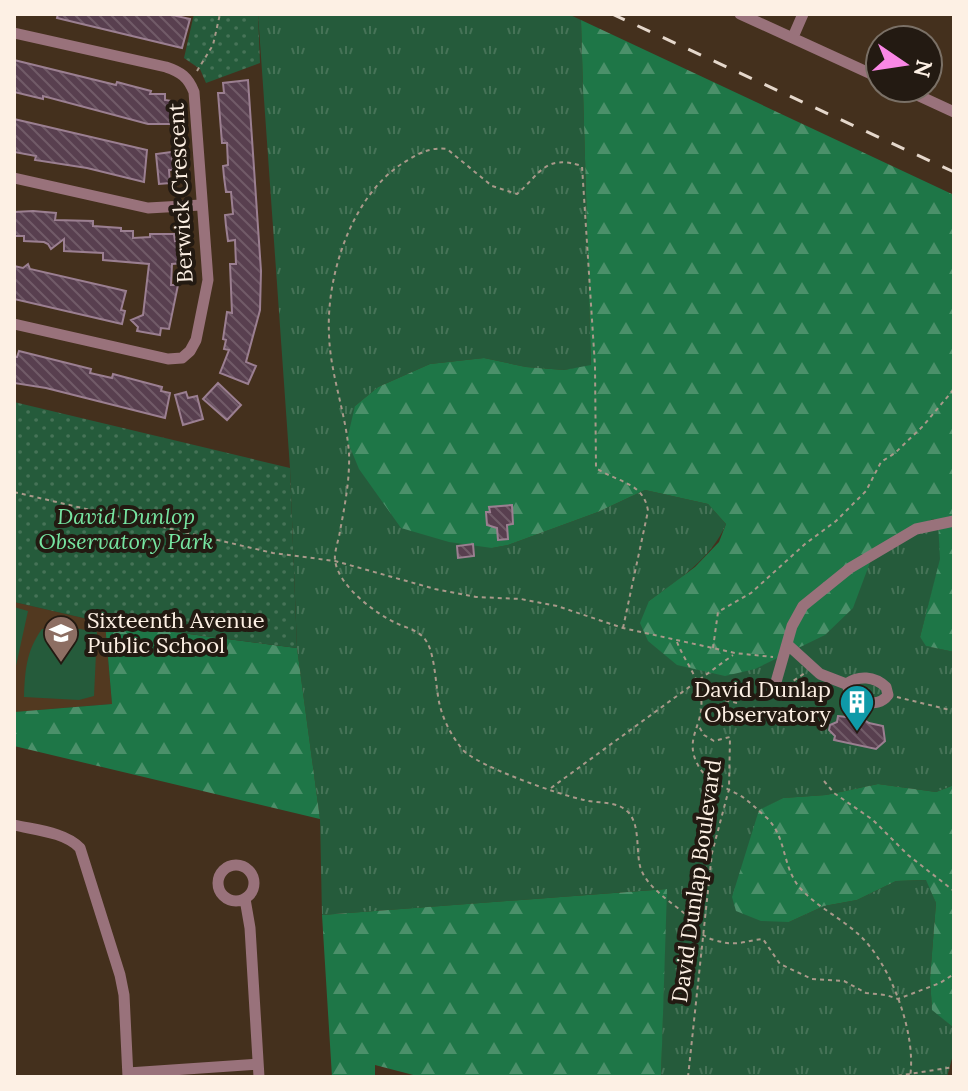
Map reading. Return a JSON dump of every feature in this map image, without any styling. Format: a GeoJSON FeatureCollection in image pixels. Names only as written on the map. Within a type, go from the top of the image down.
{"type":"FeatureCollection","features":[{"type":"Feature","properties":{"kind":"street"},"geometry":{"type":"LineString","coordinates":[[740,14],[864,70]]}},
{"type":"Feature","properties":{"kind":"street"},"geometry":{"type":"LineString","coordinates":[[793,37],[803,14]]}},
{"type":"Feature","properties":{"kind":"street","name":"Berwick Crescent"},"geometry":{"type":"LineString","coordinates":[[14,33],[166,67],[189,80],[194,92],[208,280],[196,340],[182,358],[168,359],[14,324]]}},
{"type":"Feature","properties":{"kind":"street"},"geometry":{"type":"LineString","coordinates":[[14,178],[148,208],[201,205]]}},
{"type":"Feature","properties":{"kind":"street"},"geometry":{"type":"LineString","coordinates":[[778,689],[792,626],[803,606],[850,568],[916,529],[954,521]]}},
{"type":"Feature","properties":{"kind":"street"},"geometry":{"type":"LineString","coordinates":[[787,644],[820,674],[846,684],[854,696],[867,702],[883,701],[888,695],[886,687],[877,680],[857,678],[846,684]]}},
{"type":"Feature","properties":{"kind":"street"},"geometry":{"type":"LineString","coordinates":[[14,825],[61,836],[74,841],[80,848],[120,975],[128,1075],[258,1064]]}},
{"type":"Feature","properties":{"kind":"street"},"geometry":{"type":"LineString","coordinates":[[245,899],[250,928],[259,1077]]}},
{"type":"Feature","properties":{"kind":"path"},"geometry":{"type":"LineString","coordinates":[[189,80],[213,45],[220,14]]}},
{"type":"Feature","properties":{"kind":"path"},"geometry":{"type":"LineString","coordinates":[[623,628],[648,511],[646,500],[636,488],[596,468],[595,366],[582,166],[565,161],[549,165],[535,174],[517,194],[492,186],[447,149],[425,150],[381,179],[369,197],[347,240],[330,301],[328,331],[331,366],[349,452],[346,497],[335,561],[343,578],[355,596],[393,622],[424,637],[432,656],[434,679],[445,722],[463,749],[482,763],[550,789],[587,801],[619,806],[634,823],[640,869],[687,915],[702,935],[722,943],[735,944],[763,939],[780,964],[812,979],[844,981],[866,993],[898,999],[940,983],[954,974]]}},
{"type":"Feature","properties":{"kind":"path"},"geometry":{"type":"LineString","coordinates":[[713,648],[717,616],[721,609],[751,593],[805,544],[836,521],[866,491],[881,462],[923,426],[954,389]]}},
{"type":"Feature","properties":{"kind":"path"},"geometry":{"type":"LineString","coordinates":[[14,492],[273,553],[335,561],[435,589],[557,606],[623,628],[677,641],[735,653],[783,658]]}},
{"type":"Feature","properties":{"kind":"path"},"geometry":{"type":"LineString","coordinates":[[677,641],[701,695],[701,713],[691,745],[699,767],[708,779],[746,800],[770,821],[782,838],[788,867],[799,887],[875,950],[898,999],[911,1054],[910,1075]]}},
{"type":"Feature","properties":{"kind":"path"},"geometry":{"type":"LineString","coordinates":[[550,789],[735,653]]}},
{"type":"Feature","properties":{"kind":"path"},"geometry":{"type":"LineString","coordinates":[[778,689],[812,667]]}},
{"type":"Feature","properties":{"kind":"path"},"geometry":{"type":"LineString","coordinates":[[701,695],[737,703]]}},
{"type":"Feature","properties":{"kind":"path"},"geometry":{"type":"LineString","coordinates":[[888,695],[950,710]]}},
{"type":"Feature","properties":{"kind":"path","name":"David Dunlap Boulevard"},"geometry":{"type":"LineString","coordinates":[[688,1077],[712,853],[729,789],[730,737],[714,741],[704,735],[698,724]]}},
{"type":"Feature","properties":{"kind":"path"},"geometry":{"type":"LineString","coordinates":[[824,781],[834,793],[873,820],[908,855],[954,891]]}},
{"type":"Feature","properties":{"kind":"path"},"geometry":{"type":"LineString","coordinates":[[890,1077],[954,1067]]}},
{"type":"Feature","properties":{"kind":"shaded area","name":"Sixteenth Avenue Public School"},"geometry":{"type":"Polygon","coordinates":[[[14,602],[105,623],[112,704],[14,712],[14,602]]]}},
{"type":"Feature","properties":{"kind":"green space"},"geometry":{"type":"Polygon","coordinates":[[[194,14],[258,14],[260,63],[206,83],[200,69],[184,58],[194,14]]]}},
{"type":"Feature","properties":{"kind":"green space"},"geometry":{"type":"Polygon","coordinates":[[[258,14],[568,14],[581,20],[591,366],[564,370],[526,367],[484,358],[430,364],[378,387],[355,406],[492,548],[598,512],[645,490],[708,504],[726,524],[720,536],[703,558],[649,601],[872,557],[900,533],[932,519],[938,521],[941,558],[920,637],[927,646],[954,652],[954,785],[936,792],[878,784],[826,795],[783,798],[758,811],[789,922],[824,906],[857,900],[896,881],[927,880],[936,903],[930,978],[932,1009],[954,1028],[954,1051],[947,1077],[661,1077],[666,889],[322,915],[320,819],[297,648],[290,468],[258,14]]]}},
{"type":"Feature","properties":{"kind":"green space"},"geometry":{"type":"Polygon","coordinates":[[[581,20],[954,195],[954,652],[926,646],[920,637],[940,559],[938,522],[933,519],[900,533],[872,557],[853,608],[825,635],[755,669],[725,676],[677,665],[648,641],[640,623],[649,601],[695,567],[719,542],[726,524],[708,504],[645,490],[598,512],[492,548],[449,542],[401,528],[359,469],[347,440],[355,406],[378,387],[430,364],[484,358],[526,367],[564,370],[591,365],[581,20]]]}},
{"type":"Feature","properties":{"kind":"green space","name":"David Dunlop Observatory Park"},"geometry":{"type":"Polygon","coordinates":[[[14,402],[290,468],[297,648],[105,623],[14,602],[14,402]]]}},
{"type":"Feature","properties":{"kind":"green space"},"geometry":{"type":"Polygon","coordinates":[[[14,607],[28,611],[14,675],[14,607]]]}},
{"type":"Feature","properties":{"kind":"green space"},"geometry":{"type":"Polygon","coordinates":[[[105,623],[297,648],[320,819],[14,746],[14,712],[112,704],[105,623]]]}},
{"type":"Feature","properties":{"kind":"green space"},"geometry":{"type":"Polygon","coordinates":[[[68,627],[97,632],[94,696],[79,700],[24,697],[27,662],[42,629],[68,627]]]}},
{"type":"Feature","properties":{"kind":"green space"},"geometry":{"type":"Polygon","coordinates":[[[878,784],[936,792],[954,785],[954,1028],[932,1010],[930,978],[936,903],[926,880],[896,881],[857,900],[824,906],[789,922],[761,921],[736,911],[732,897],[759,810],[783,798],[826,795],[878,784]]]}},
{"type":"Feature","properties":{"kind":"green space"},"geometry":{"type":"Polygon","coordinates":[[[667,889],[661,1077],[421,1077],[375,1065],[375,1077],[332,1077],[322,915],[667,889]]]}},
{"type":"Feature","properties":{"kind":"building"},"geometry":{"type":"Polygon","coordinates":[[[58,14],[168,14],[190,19],[182,48],[57,18],[58,14]]]}},
{"type":"Feature","properties":{"kind":"building"},"geometry":{"type":"Polygon","coordinates":[[[14,60],[116,85],[117,82],[151,91],[150,94],[165,94],[165,100],[172,101],[171,124],[148,124],[43,96],[43,99],[14,92],[14,60]]]}},
{"type":"Feature","properties":{"kind":"building"},"geometry":{"type":"Polygon","coordinates":[[[248,80],[261,271],[260,310],[246,362],[256,366],[248,384],[220,373],[229,350],[224,349],[226,340],[223,339],[227,312],[232,313],[230,264],[236,264],[235,240],[228,241],[226,226],[225,215],[233,214],[231,192],[226,192],[224,177],[223,166],[228,165],[227,143],[222,143],[218,93],[224,93],[223,83],[248,80]]]}},
{"type":"Feature","properties":{"kind":"building"},"geometry":{"type":"Polygon","coordinates":[[[14,119],[147,150],[144,182],[87,168],[35,160],[36,156],[14,152],[14,119]]]}},
{"type":"Feature","properties":{"kind":"building"},"geometry":{"type":"Polygon","coordinates":[[[172,152],[170,183],[159,184],[156,154],[172,152]]]}},
{"type":"Feature","properties":{"kind":"building"},"geometry":{"type":"Polygon","coordinates":[[[14,212],[56,213],[55,220],[93,221],[93,226],[133,231],[133,238],[174,234],[175,241],[181,240],[183,263],[172,264],[171,285],[178,285],[169,329],[161,328],[160,335],[137,331],[138,327],[131,320],[143,315],[149,264],[103,260],[103,253],[64,251],[64,239],[51,249],[44,242],[24,241],[24,236],[14,236],[14,212]]]}},
{"type":"Feature","properties":{"kind":"building"},"geometry":{"type":"Polygon","coordinates":[[[28,264],[30,269],[126,291],[121,310],[125,311],[122,324],[14,299],[14,266],[23,268],[28,264]]]}},
{"type":"Feature","properties":{"kind":"building"},"geometry":{"type":"Polygon","coordinates":[[[19,351],[91,369],[90,373],[112,378],[113,374],[162,387],[161,391],[170,393],[165,418],[14,383],[14,357],[19,351]]]}},
{"type":"Feature","properties":{"kind":"building"},"geometry":{"type":"Polygon","coordinates":[[[218,383],[241,405],[227,420],[203,399],[218,383]]]}},
{"type":"Feature","properties":{"kind":"building"},"geometry":{"type":"Polygon","coordinates":[[[186,392],[188,398],[197,396],[203,419],[183,425],[175,395],[186,392]]]}},
{"type":"Feature","properties":{"kind":"building"},"geometry":{"type":"Polygon","coordinates":[[[512,505],[513,524],[507,525],[508,539],[498,540],[497,528],[487,525],[486,512],[490,512],[489,507],[512,505]]]}},
{"type":"Feature","properties":{"kind":"building"},"geometry":{"type":"Polygon","coordinates":[[[473,544],[474,556],[458,558],[457,546],[473,544]]]}},
{"type":"Feature","properties":{"kind":"building","name":"David Dunlap Observatory"},"geometry":{"type":"Polygon","coordinates":[[[838,716],[863,719],[883,726],[885,741],[876,749],[834,740],[835,736],[829,730],[830,725],[837,722],[838,716]]]}},
{"type":"Feature","properties":{"kind":"railway"},"geometry":{"type":"LineString","coordinates":[[612,14],[954,172]]}},
{"type":"Feature","properties":{"kind":"place","name":"Sixteenth Avenue Public School"},"geometry":{"type":"Point","coordinates":[61,664]}},
{"type":"Feature","properties":{"kind":"place","name":"David Dunlap Observatory"},"geometry":{"type":"Point","coordinates":[857,733]}}]}
